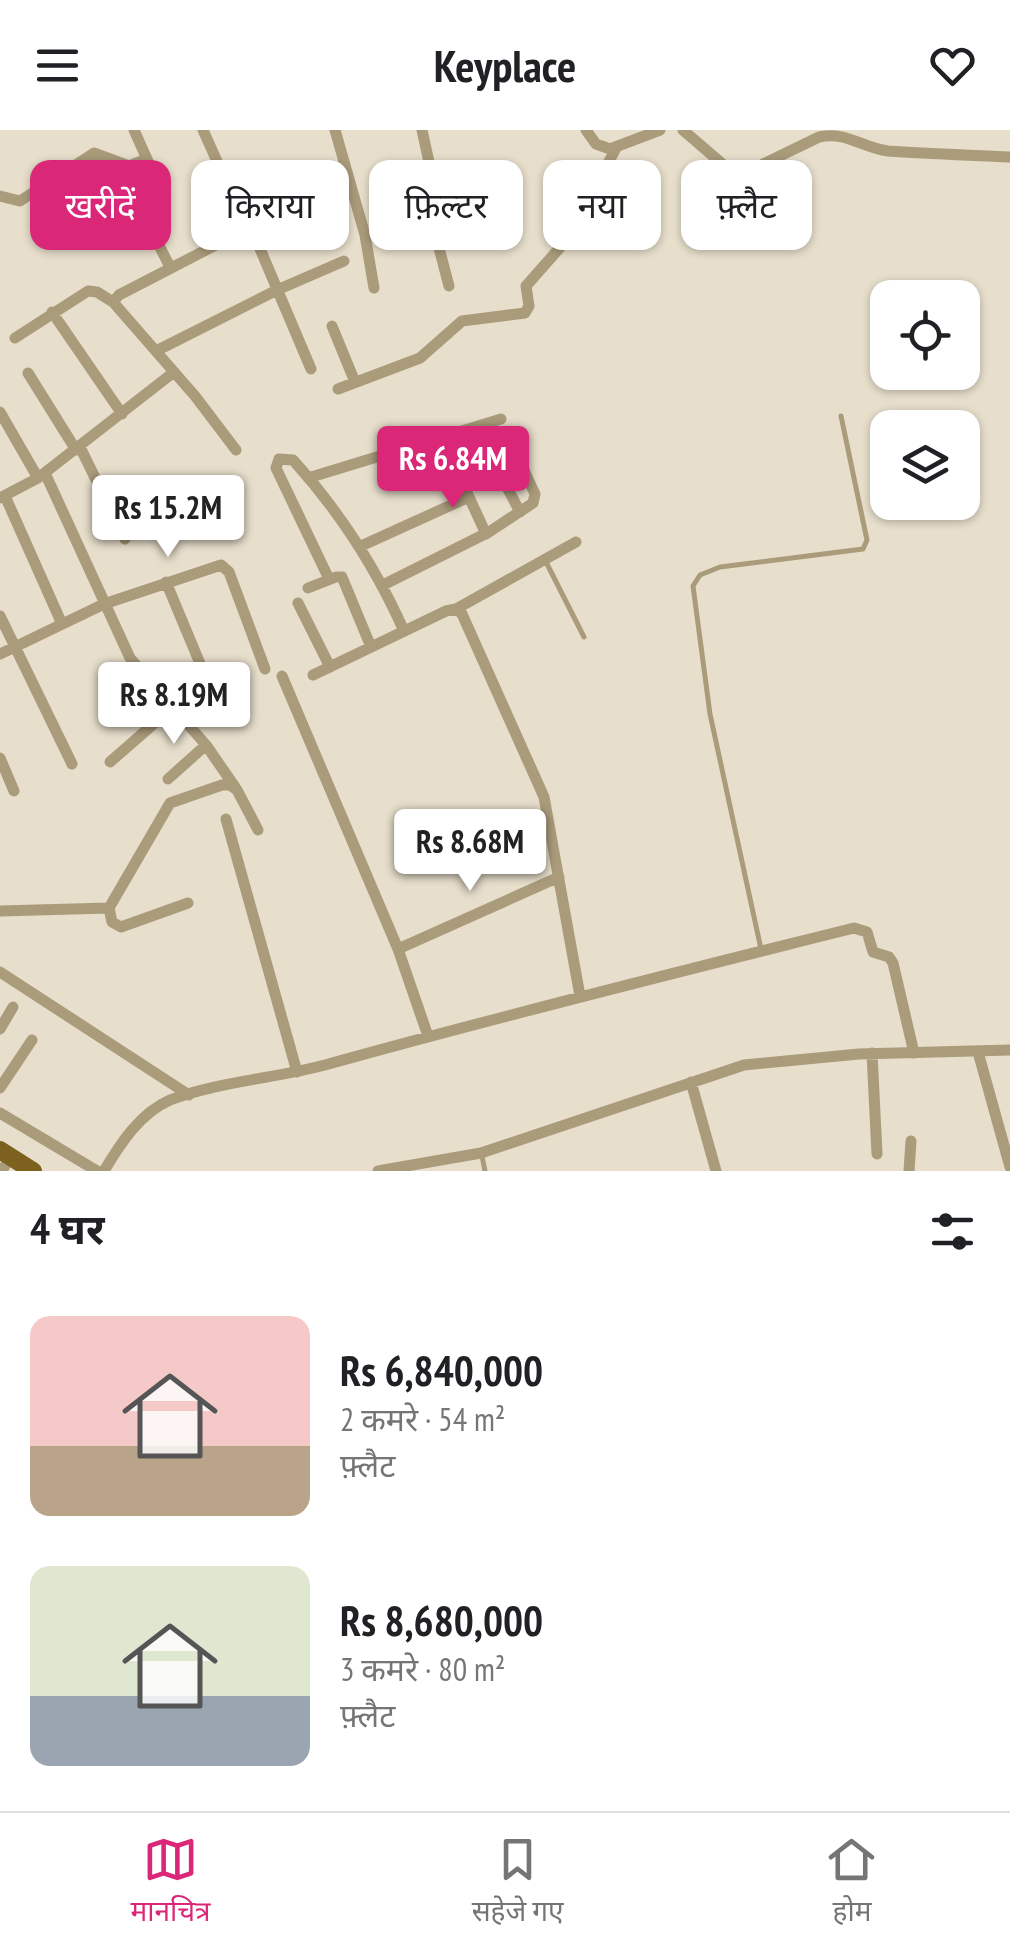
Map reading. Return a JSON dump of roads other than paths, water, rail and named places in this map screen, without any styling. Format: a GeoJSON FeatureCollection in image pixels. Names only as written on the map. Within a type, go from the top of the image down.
{"type":"FeatureCollection","features":[{"type":"Feature","properties":{"kind":"main road"},"geometry":{"type":"LineString","coordinates":[[4,1159],[33,1171]]}},
{"type":"Feature","properties":{"kind":"street"},"geometry":{"type":"LineString","coordinates":[[134,130],[159,186],[140,208],[170,267]]}},
{"type":"Feature","properties":{"kind":"street"},"geometry":{"type":"LineString","coordinates":[[203,130],[217,160]]}},
{"type":"Feature","properties":{"kind":"street"},"geometry":{"type":"LineString","coordinates":[[335,130],[365,235],[374,288]]}},
{"type":"Feature","properties":{"kind":"street"},"geometry":{"type":"LineString","coordinates":[[422,130],[436,194],[433,225],[449,286]]}},
{"type":"Feature","properties":{"kind":"street"},"geometry":{"type":"LineString","coordinates":[[586,130],[599,146],[616,148],[660,130]]}},
{"type":"Feature","properties":{"kind":"street"},"geometry":{"type":"LineString","coordinates":[[682,130],[727,168],[747,172],[830,132],[884,150],[1010,157]]}},
{"type":"Feature","properties":{"kind":"street"},"geometry":{"type":"LineString","coordinates":[[338,389],[420,358],[462,322],[527,311],[526,286],[578,221],[616,148]]}},
{"type":"Feature","properties":{"kind":"street"},"geometry":{"type":"LineString","coordinates":[[0,196],[20,201],[94,153],[129,166],[147,158]]}},
{"type":"Feature","properties":{"kind":"street"},"geometry":{"type":"LineString","coordinates":[[113,302],[118,294],[204,250]]}},
{"type":"Feature","properties":{"kind":"street"},"geometry":{"type":"LineString","coordinates":[[260,250],[311,369]]}},
{"type":"Feature","properties":{"kind":"street"},"geometry":{"type":"LineString","coordinates":[[156,351],[344,261]]}},
{"type":"Feature","properties":{"kind":"street"},"geometry":{"type":"LineString","coordinates":[[14,338],[92,290],[113,302],[236,450]]}},
{"type":"Feature","properties":{"kind":"street"},"geometry":{"type":"LineString","coordinates":[[52,312],[122,414]]}},
{"type":"Feature","properties":{"kind":"street"},"geometry":{"type":"LineString","coordinates":[[332,326],[355,382]]}},
{"type":"Feature","properties":{"kind":"street"},"geometry":{"type":"LineString","coordinates":[[62,624],[2,497],[42,475],[174,372]]}},
{"type":"Feature","properties":{"kind":"street"},"geometry":{"type":"LineString","coordinates":[[28,373],[78,448],[125,539]]}},
{"type":"Feature","properties":{"kind":"street"},"geometry":{"type":"LineString","coordinates":[[0,412],[42,475],[130,658],[206,746],[258,830]]}},
{"type":"Feature","properties":{"kind":"street"},"geometry":{"type":"LineString","coordinates":[[308,478],[501,419]]}},
{"type":"Feature","properties":{"kind":"street"},"geometry":{"type":"LineString","coordinates":[[382,585],[486,534],[536,498],[514,449]]}},
{"type":"Feature","properties":{"kind":"street"},"geometry":{"type":"LineString","coordinates":[[490,455],[520,512]]}},
{"type":"Feature","properties":{"kind":"street"},"geometry":{"type":"LineString","coordinates":[[329,579],[276,462],[290,458],[360,546],[404,632]]}},
{"type":"Feature","properties":{"kind":"street"},"geometry":{"type":"LineString","coordinates":[[458,471],[486,534]]}},
{"type":"Feature","properties":{"kind":"street"},"geometry":{"type":"LineString","coordinates":[[360,546],[470,498]]}},
{"type":"Feature","properties":{"kind":"street"},"geometry":{"type":"LineString","coordinates":[[313,676],[456,609],[576,542]]}},
{"type":"Feature","properties":{"kind":"street"},"geometry":{"type":"LineString","coordinates":[[0,654],[104,604],[214,566],[227,568],[265,669]]}},
{"type":"Feature","properties":{"kind":"street"},"geometry":{"type":"LineString","coordinates":[[308,588],[339,576],[344,580],[371,647]]}},
{"type":"Feature","properties":{"kind":"street"},"geometry":{"type":"LineString","coordinates":[[166,582],[209,685]]}},
{"type":"Feature","properties":{"kind":"street"},"geometry":{"type":"LineString","coordinates":[[298,603],[330,667]]}},
{"type":"Feature","properties":{"kind":"street"},"geometry":{"type":"LineString","coordinates":[[456,609],[466,621],[534,771],[550,822],[580,996]]}},
{"type":"Feature","properties":{"kind":"street"},"geometry":{"type":"LineString","coordinates":[[0,616],[72,764]]}},
{"type":"Feature","properties":{"kind":"street"},"geometry":{"type":"LineString","coordinates":[[282,676],[398,949],[428,1036]]}},
{"type":"Feature","properties":{"kind":"street"},"geometry":{"type":"LineString","coordinates":[[110,762],[173,707]]}},
{"type":"Feature","properties":{"kind":"street"},"geometry":{"type":"LineString","coordinates":[[168,779],[206,746]]}},
{"type":"Feature","properties":{"kind":"street"},"geometry":{"type":"LineString","coordinates":[[0,758],[14,791]]}},
{"type":"Feature","properties":{"kind":"street"},"geometry":{"type":"LineString","coordinates":[[188,903],[121,927],[112,922],[109,908],[170,803],[222,785],[234,787]]}},
{"type":"Feature","properties":{"kind":"street"},"geometry":{"type":"LineString","coordinates":[[226,819],[297,1072]]}},
{"type":"Feature","properties":{"kind":"street"},"geometry":{"type":"LineString","coordinates":[[398,949],[559,877]]}},
{"type":"Feature","properties":{"kind":"street"},"geometry":{"type":"LineString","coordinates":[[0,911],[109,908]]}},
{"type":"Feature","properties":{"kind":"street"},"geometry":{"type":"LineString","coordinates":[[0,1113],[101,1171],[144,1118],[170,1100],[297,1072],[854,928],[864,929],[872,952],[889,957],[893,964],[914,1053]]}},
{"type":"Feature","properties":{"kind":"street"},"geometry":{"type":"LineString","coordinates":[[0,972],[189,1096]]}},
{"type":"Feature","properties":{"kind":"street"},"geometry":{"type":"LineString","coordinates":[[0,1029],[13,1007]]}},
{"type":"Feature","properties":{"kind":"street"},"geometry":{"type":"LineString","coordinates":[[0,1088],[32,1040]]}},
{"type":"Feature","properties":{"kind":"street"},"geometry":{"type":"LineString","coordinates":[[378,1171],[430,1167],[482,1153],[744,1065],[872,1054],[1010,1050]]}},
{"type":"Feature","properties":{"kind":"street"},"geometry":{"type":"LineString","coordinates":[[978,1052],[1010,1167]]}},
{"type":"Feature","properties":{"kind":"street"},"geometry":{"type":"LineString","coordinates":[[872,1054],[877,1154]]}},
{"type":"Feature","properties":{"kind":"street"},"geometry":{"type":"LineString","coordinates":[[691,1082],[716,1171]]}},
{"type":"Feature","properties":{"kind":"street"},"geometry":{"type":"LineString","coordinates":[[908,1171],[911,1140]]}},
{"type":"Feature","properties":{"kind":"lane"},"geometry":{"type":"LineString","coordinates":[[762,951],[710,714],[692,586],[700,575],[720,567],[863,549],[867,540],[841,416]]}},
{"type":"Feature","properties":{"kind":"lane"},"geometry":{"type":"LineString","coordinates":[[544,560],[584,638]]}},
{"type":"Feature","properties":{"kind":"lane"},"geometry":{"type":"LineString","coordinates":[[482,1153],[486,1171]]}}]}
